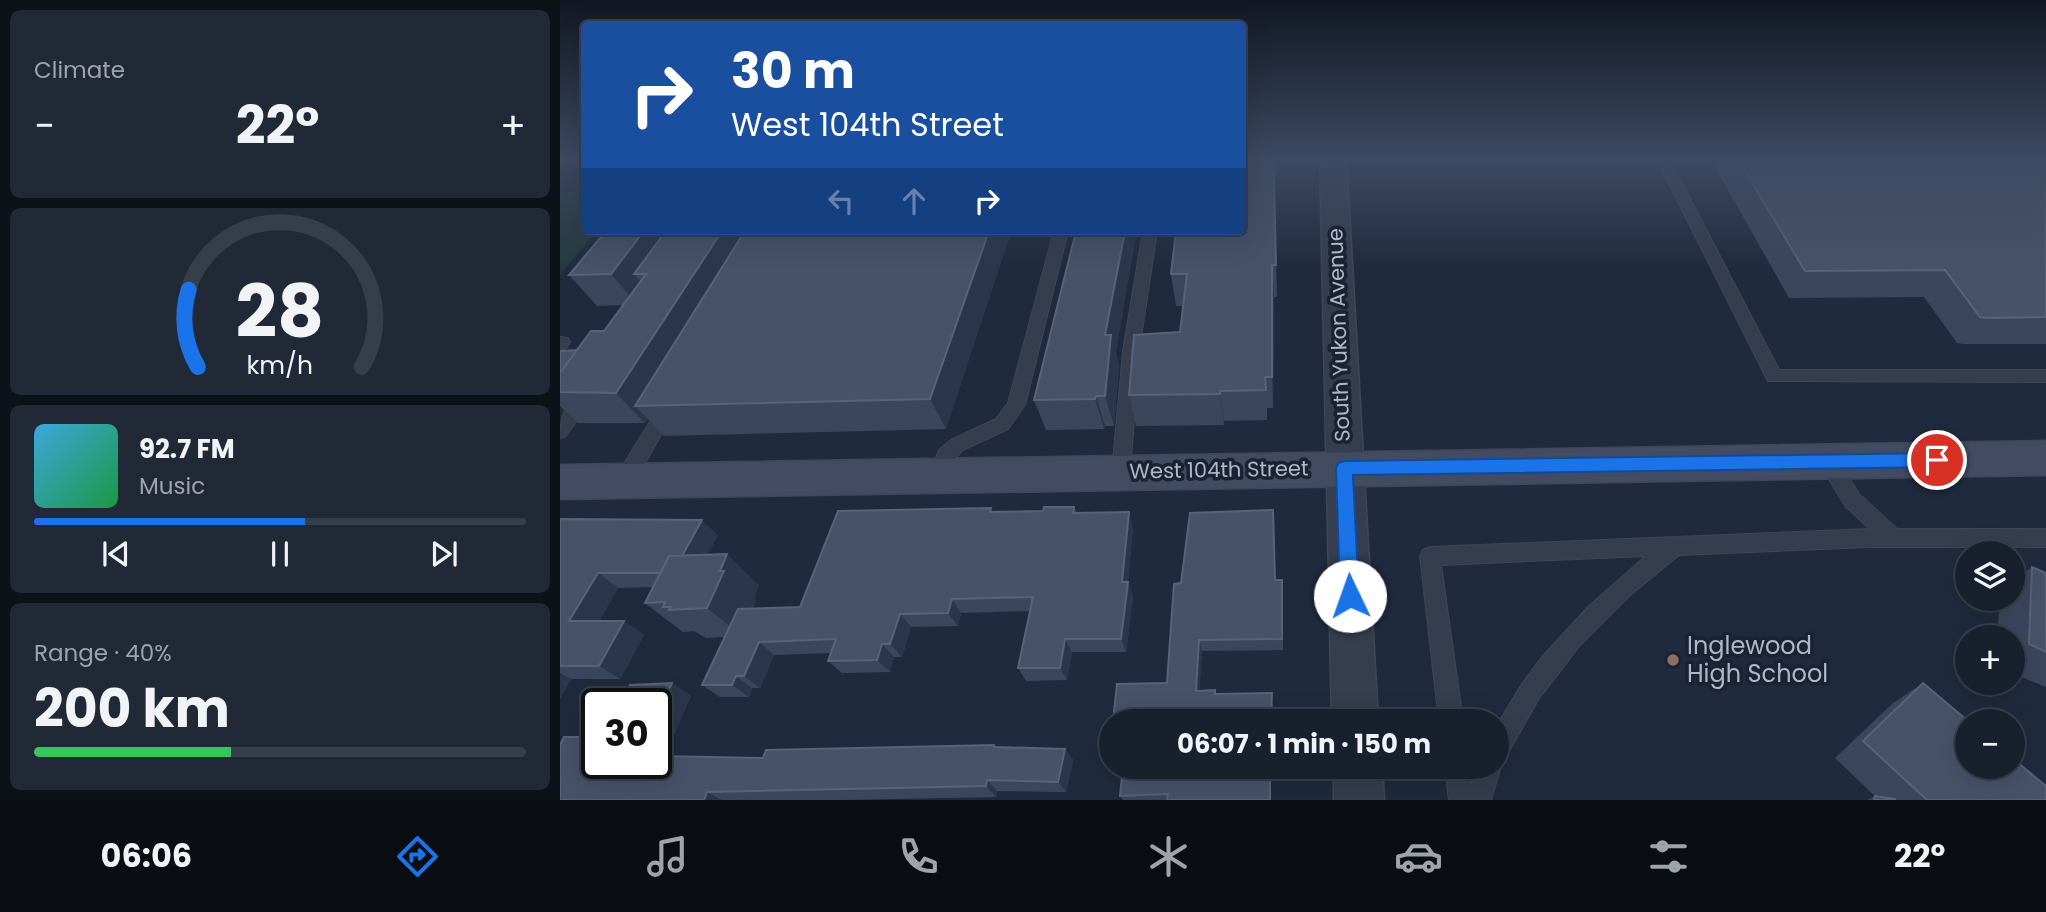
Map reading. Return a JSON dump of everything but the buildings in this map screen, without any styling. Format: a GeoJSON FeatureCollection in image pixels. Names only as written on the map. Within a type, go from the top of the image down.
{"type":"FeatureCollection","features":[{"type":"Feature","properties":{"kind":"street","name":"South Yukon Avenue"},"geometry":{"type":"LineString","coordinates":[[1335,195],[1354,709]]}},
{"type":"Feature","properties":{"kind":"street","name":"West 104th Street"},"geometry":{"type":"LineString","coordinates":[[560,482],[2046,458]]}},
{"type":"Feature","properties":{"kind":"street"},"geometry":{"type":"LineString","coordinates":[[1358,779],[1359,800]]}},
{"type":"Feature","properties":{"kind":"lane"},"geometry":{"type":"LineString","coordinates":[[1681,195],[1774,376],[2046,376]]}},
{"type":"Feature","properties":{"kind":"lane"},"geometry":{"type":"LineString","coordinates":[[939,475],[946,455],[957,445],[1002,424],[1016,405],[1060,235]]}},
{"type":"Feature","properties":{"kind":"lane"},"geometry":{"type":"LineString","coordinates":[[1121,472],[1131,351],[1149,235]]}},
{"type":"Feature","properties":{"kind":"lane"},"geometry":{"type":"LineString","coordinates":[[560,431],[591,387]]}},
{"type":"Feature","properties":{"kind":"lane"},"geometry":{"type":"LineString","coordinates":[[624,481],[674,397]]}},
{"type":"Feature","properties":{"kind":"lane"},"geometry":{"type":"LineString","coordinates":[[1828,461],[1853,501],[1893,538]]}},
{"type":"Feature","properties":{"kind":"lane"},"geometry":{"type":"LineString","coordinates":[[1449,709],[1430,556],[1893,538],[2046,538]]}},
{"type":"Feature","properties":{"kind":"lane"},"geometry":{"type":"LineString","coordinates":[[1509,730],[1528,697],[1580,629],[1639,571],[1675,546]]}},
{"type":"Feature","properties":{"kind":"lane"},"geometry":{"type":"LineString","coordinates":[[1459,779],[1461,800]]}},
{"type":"Feature","properties":{"kind":"lane"},"geometry":{"type":"LineString","coordinates":[[1479,800],[1485,779]]}},
{"type":"Feature","properties":{"kind":"green space"},"geometry":{"type":"Polygon","coordinates":[[[560,195],[581,195],[581,235],[594,235],[560,275],[560,195]]]}},
{"type":"Feature","properties":{"kind":"place","name":"Inglewood High School"},"geometry":{"type":"Point","coordinates":[1673,660]}},
{"type":"Feature","properties":{"kind":"route"},"geometry":{"type":"LineString","coordinates":[[1350,596],[1344,468],[1937,460]]}}]}
